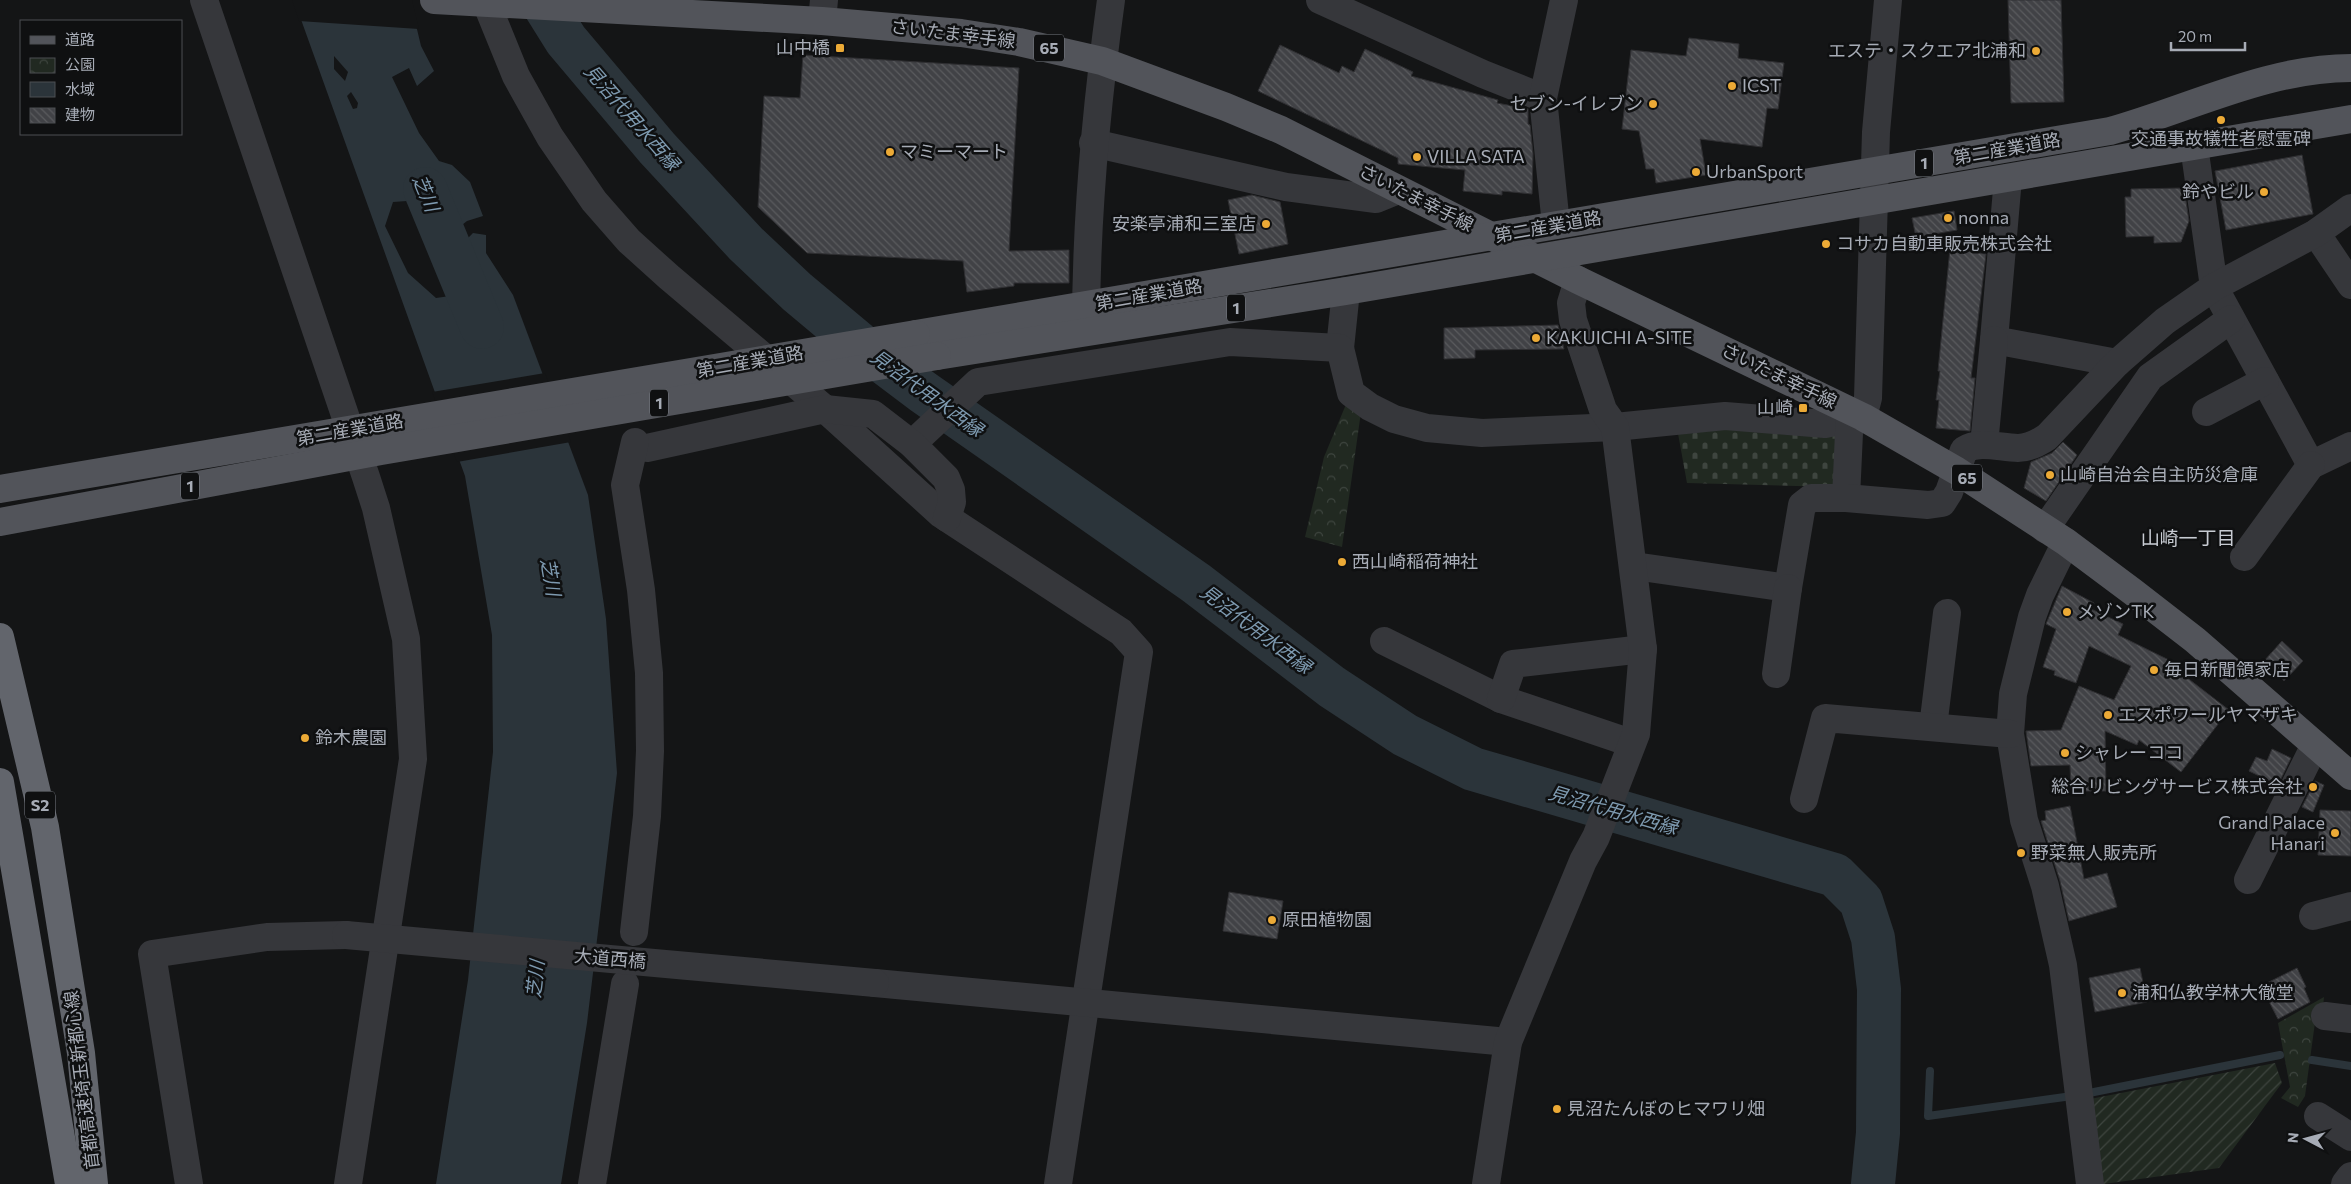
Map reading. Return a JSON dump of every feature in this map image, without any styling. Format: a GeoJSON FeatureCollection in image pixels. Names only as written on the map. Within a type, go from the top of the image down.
{"type":"FeatureCollection","features":[{"type":"Feature","properties":{"kind":"highway","name":"首都高速埼玉新都心線"},"geometry":{"type":"LineString","coordinates":[[0,637],[45,827],[70,976],[94,1184]]}},
{"type":"Feature","properties":{"kind":"highway","name":"首都高速埼玉新都心線"},"geometry":{"type":"LineString","coordinates":[[0,782],[69,1184]]}},
{"type":"Feature","properties":{"kind":"main road","name":"さいたま幸手線"},"geometry":{"type":"LineString","coordinates":[[444,1],[518,5],[823,11],[899,26],[1009,40],[1102,61],[1281,130],[1578,280],[1857,414],[1957,471],[2056,536],[2194,640],[2315,745],[2348,767]]}},
{"type":"Feature","properties":{"kind":"main road","name":"第二産業道路"},"geometry":{"type":"LineString","coordinates":[[0,522],[381,451],[937,356],[1086,319],[1491,236],[2110,131],[2156,118],[2263,81],[2301,72],[2351,68]]}},
{"type":"Feature","properties":{"kind":"main road","name":"第二産業道路"},"geometry":{"type":"LineString","coordinates":[[0,489],[916,334],[1086,319],[1346,291],[2351,120]]}},
{"type":"Feature","properties":{"kind":"street"},"geometry":{"type":"LineString","coordinates":[[204,0],[376,508],[406,638],[413,759],[348,1184]]}},
{"type":"Feature","properties":{"kind":"street"},"geometry":{"type":"LineString","coordinates":[[1088,365],[1086,319],[1093,143],[1111,0]]}},
{"type":"Feature","properties":{"kind":"street"},"geometry":{"type":"LineString","coordinates":[[1320,0],[1347,6],[1484,74],[1543,98]]}},
{"type":"Feature","properties":{"kind":"street"},"geometry":{"type":"LineString","coordinates":[[1556,225],[1543,98],[1564,0]]}},
{"type":"Feature","properties":{"kind":"street"},"geometry":{"type":"LineString","coordinates":[[1846,498],[1857,414],[1868,398],[1879,84],[1888,0]]}},
{"type":"Feature","properties":{"kind":"street"},"geometry":{"type":"LineString","coordinates":[[485,2],[531,106],[555,145],[594,201],[649,260],[825,408],[948,518],[1121,632],[1139,652],[1084,1002],[1058,1184]]}},
{"type":"Feature","properties":{"kind":"street"},"geometry":{"type":"LineString","coordinates":[[1093,143],[1286,187],[1376,198],[1398,190]]}},
{"type":"Feature","properties":{"kind":"street"},"geometry":{"type":"LineString","coordinates":[[2194,146],[2214,287],[2311,465]]}},
{"type":"Feature","properties":{"kind":"street"},"geometry":{"type":"LineString","coordinates":[[1984,445],[2008,178]]}},
{"type":"Feature","properties":{"kind":"street"},"geometry":{"type":"LineString","coordinates":[[1776,674],[1802,505],[1812,498],[1846,498],[1928,505],[1942,503],[1949,492],[1964,450],[1969,446],[1984,445],[2019,448],[2033,446],[2047,437],[2117,363],[2165,320],[2214,287],[2316,233],[2351,208]]}},
{"type":"Feature","properties":{"kind":"street"},"geometry":{"type":"LineString","coordinates":[[2316,233],[2351,285]]}},
{"type":"Feature","properties":{"kind":"street"},"geometry":{"type":"LineString","coordinates":[[1486,1184],[1508,1042],[1582,861],[1600,826],[1636,734],[1643,649],[1634,566],[1615,427],[1603,410],[1573,320],[1571,303],[1578,280]]}},
{"type":"Feature","properties":{"kind":"street"},"geometry":{"type":"LineString","coordinates":[[1346,291],[1340,348],[1351,393],[1370,407],[1394,419],[1427,428],[1482,433],[1615,427],[1725,416],[1825,424],[1857,414]]}},
{"type":"Feature","properties":{"kind":"street"},"geometry":{"type":"LineString","coordinates":[[2090,1184],[2063,965],[2044,886],[2024,820],[2010,734],[2013,694],[2032,617],[2056,536],[2150,376],[2231,319]]}},
{"type":"Feature","properties":{"kind":"street"},"geometry":{"type":"LineString","coordinates":[[1994,340],[2117,363]]}},
{"type":"Feature","properties":{"kind":"street"},"geometry":{"type":"LineString","coordinates":[[912,444],[978,382],[1230,342],[1340,348]]}},
{"type":"Feature","properties":{"kind":"street"},"geometry":{"type":"LineString","coordinates":[[2206,412],[2265,381]]}},
{"type":"Feature","properties":{"kind":"street"},"geometry":{"type":"LineString","coordinates":[[634,932],[647,816],[650,751],[649,673],[641,590],[625,485],[641,445],[825,408],[873,414],[912,444],[941,473],[949,484],[952,502],[948,518]]}},
{"type":"Feature","properties":{"kind":"street"},"geometry":{"type":"LineString","coordinates":[[2244,557],[2311,465],[2351,446]]}},
{"type":"Feature","properties":{"kind":"street"},"geometry":{"type":"LineString","coordinates":[[1634,566],[1788,588]]}},
{"type":"Feature","properties":{"kind":"street"},"geometry":{"type":"LineString","coordinates":[[1933,727],[1947,613]]}},
{"type":"Feature","properties":{"kind":"street"},"geometry":{"type":"LineString","coordinates":[[1384,641],[1501,699],[1631,743]]}},
{"type":"Feature","properties":{"kind":"street"},"geometry":{"type":"LineString","coordinates":[[1501,699],[1513,664],[1643,649]]}},
{"type":"Feature","properties":{"kind":"street"},"geometry":{"type":"LineString","coordinates":[[1804,799],[1825,718],[2010,734]]}},
{"type":"Feature","properties":{"kind":"street"},"geometry":{"type":"LineString","coordinates":[[2248,880],[2315,745]]}},
{"type":"Feature","properties":{"kind":"street"},"geometry":{"type":"LineString","coordinates":[[2313,916],[2351,906]]}},
{"type":"Feature","properties":{"kind":"street","name":"大道西橋"},"geometry":{"type":"LineString","coordinates":[[189,1184],[152,954],[267,938],[346,935],[1508,1042]]}},
{"type":"Feature","properties":{"kind":"street"},"geometry":{"type":"LineString","coordinates":[[592,1184],[625,984]]}},
{"type":"Feature","properties":{"kind":"street"},"geometry":{"type":"LineString","coordinates":[[2324,1016],[2351,1019]]}},
{"type":"Feature","properties":{"kind":"street"},"geometry":{"type":"LineString","coordinates":[[2318,1116],[2351,1137]]}},
{"type":"Feature","properties":{"kind":"street"},"geometry":{"type":"LineString","coordinates":[[2345,1184],[2351,1176]]}},
{"type":"Feature","properties":{"kind":"green space"},"geometry":{"type":"Polygon","coordinates":[[[1347,402],[1361,412],[1342,547],[1305,537],[1324,457],[1347,402]]]}},
{"type":"Feature","properties":{"kind":"green space"},"geometry":{"type":"Polygon","coordinates":[[[1724,423],[1839,436],[1834,487],[1687,483],[1677,428],[1724,423]]]}},
{"type":"Feature","properties":{"kind":"green space"},"geometry":{"type":"Polygon","coordinates":[[[2324,997],[2322,1016],[2316,1015],[2305,1096],[2298,1107],[2281,1098],[2290,1087],[2278,1023],[2324,997]]]}},
{"type":"Feature","properties":{"kind":"green space"},"geometry":{"type":"Polygon","coordinates":[[[2275,1063],[2282,1083],[2219,1168],[2104,1184],[2090,1099],[2275,1063]]]}},
{"type":"Feature","properties":{"kind":"water"},"geometry":{"type":"Polygon","coordinates":[[[294,0],[410,0],[421,46],[434,71],[417,86],[409,68],[392,77],[419,133],[439,161],[452,165],[470,182],[483,216],[467,221],[457,229],[461,245],[473,233],[486,235],[486,253],[513,295],[588,495],[606,619],[617,773],[587,1023],[561,1184],[436,1184],[468,980],[493,752],[492,635],[465,476],[294,0]],[[334,56],[334,69],[345,81],[348,72],[334,56]],[[351,92],[347,96],[353,109],[357,108],[358,103],[351,92]],[[407,201],[393,202],[385,226],[408,273],[436,298],[450,296],[453,278],[465,268],[422,206],[407,201]]]}},
{"type":"Feature","properties":{"kind":"pier"},"geometry":{"type":"Polygon","coordinates":[[[292,0],[412,0],[419,29],[299,21],[292,0]]]}},
{"type":"Feature","properties":{"kind":"pier"},"geometry":{"type":"Polygon","coordinates":[[[545,373],[571,442],[457,462],[432,392],[545,373]]]}},
{"type":"Feature","properties":{"kind":"building","name":"エステ・スクエア北浦和"},"geometry":{"type":"Polygon","coordinates":[[[2008,0],[2061,0],[2064,102],[2011,103],[2008,0]]]}},
{"type":"Feature","properties":{"kind":"building"},"geometry":{"type":"Polygon","coordinates":[[[1689,38],[1739,44],[1738,58],[1784,63],[1778,109],[1767,108],[1762,147],[1700,139],[1706,175],[1656,183],[1654,169],[1646,169],[1639,131],[1622,129],[1631,50],[1686,56],[1689,38]]]}},
{"type":"Feature","properties":{"kind":"building"},"geometry":{"type":"Polygon","coordinates":[[[1280,45],[1339,73],[1342,66],[1354,72],[1365,49],[1413,72],[1411,76],[1498,100],[1497,103],[1528,109],[1528,124],[1530,125],[1533,154],[1532,194],[1502,191],[1502,195],[1463,191],[1465,170],[1398,164],[1398,158],[1258,91],[1280,45]]]}},
{"type":"Feature","properties":{"kind":"building"},"geometry":{"type":"Polygon","coordinates":[[[803,55],[1019,68],[1009,251],[1069,250],[1069,283],[1014,283],[1014,286],[967,292],[963,261],[807,253],[758,207],[764,96],[800,98],[803,55]]]}},
{"type":"Feature","properties":{"kind":"building","name":"鈴やビル"},"geometry":{"type":"Polygon","coordinates":[[[2302,155],[2313,214],[2226,230],[2215,171],[2302,155]]]}},
{"type":"Feature","properties":{"kind":"building"},"geometry":{"type":"Polygon","coordinates":[[[2184,188],[2189,221],[2181,242],[2154,243],[2154,236],[2126,237],[2125,197],[2131,197],[2131,189],[2184,188]]]}},
{"type":"Feature","properties":{"kind":"building"},"geometry":{"type":"Polygon","coordinates":[[[1252,195],[1280,202],[1288,244],[1239,254],[1228,200],[1252,195]]]}},
{"type":"Feature","properties":{"kind":"building"},"geometry":{"type":"Polygon","coordinates":[[[1954,211],[1957,230],[1916,237],[1912,218],[1954,211]]]}},
{"type":"Feature","properties":{"kind":"building"},"geometry":{"type":"Polygon","coordinates":[[[1950,249],[1986,254],[1971,378],[1975,378],[1970,431],[1936,428],[1939,400],[1936,400],[1940,371],[1938,371],[1950,249]]]}},
{"type":"Feature","properties":{"kind":"building"},"geometry":{"type":"Polygon","coordinates":[[[1558,325],[1564,349],[1475,350],[1475,358],[1444,359],[1444,328],[1558,325]]]}},
{"type":"Feature","properties":{"kind":"building","name":"山崎自治会自主防災倉庫"},"geometry":{"type":"Polygon","coordinates":[[[2063,442],[2077,455],[2046,501],[2024,488],[2031,462],[2052,453],[2063,442]]]}},
{"type":"Feature","properties":{"kind":"building"},"geometry":{"type":"Polygon","coordinates":[[[2062,586],[2094,603],[2091,609],[2123,624],[2118,635],[2179,665],[2177,670],[2229,710],[2181,772],[2139,740],[2137,745],[2105,731],[2106,791],[2071,791],[2070,765],[2031,766],[2026,731],[2061,730],[2079,686],[2114,700],[2131,666],[2089,646],[2076,683],[2054,675],[2055,671],[2043,667],[2056,629],[2046,624],[2062,586]]]}},
{"type":"Feature","properties":{"kind":"building"},"geometry":{"type":"Polygon","coordinates":[[[2282,641],[2303,661],[2284,681],[2264,661],[2282,641]]]}},
{"type":"Feature","properties":{"kind":"building"},"geometry":{"type":"Polygon","coordinates":[[[2272,749],[2291,758],[2278,785],[2249,771],[2256,757],[2267,761],[2272,749]]]}},
{"type":"Feature","properties":{"kind":"building"},"geometry":{"type":"Polygon","coordinates":[[[2315,781],[2324,785],[2313,812],[2302,807],[2315,781]]]}},
{"type":"Feature","properties":{"kind":"building"},"geometry":{"type":"Polygon","coordinates":[[[2070,806],[2084,879],[2107,873],[2117,907],[2069,921],[2060,881],[2041,821],[2046,820],[2045,811],[2070,806]]]}},
{"type":"Feature","properties":{"kind":"building","name":"Grand Palace Hanari"},"geometry":{"type":"Polygon","coordinates":[[[2320,810],[2351,811],[2351,856],[2318,855],[2320,810]]]}},
{"type":"Feature","properties":{"kind":"building"},"geometry":{"type":"Polygon","coordinates":[[[1229,892],[1283,901],[1277,939],[1223,931],[1229,892]]]}},
{"type":"Feature","properties":{"kind":"building"},"geometry":{"type":"Polygon","coordinates":[[[2140,968],[2147,1002],[2095,1012],[2089,978],[2140,968]]]}},
{"type":"Feature","properties":{"kind":"building"},"geometry":{"type":"Polygon","coordinates":[[[2297,968],[2306,987],[2304,988],[2310,1002],[2278,1019],[2261,986],[2297,968]]]}},
{"type":"Feature","properties":{"kind":"waterway","name":"見沼代用水西縁"},"geometry":{"type":"LineString","coordinates":[[541,0],[566,40],[657,148],[746,244],[797,292],[858,343],[923,392],[1196,583],[1332,687],[1405,735],[1473,769],[1835,875],[1861,901],[1873,938],[1879,989],[1878,1133],[1873,1184]]}},
{"type":"Feature","properties":{"kind":"waterway","name":"芝川"},"geometry":{"type":"LineString","coordinates":[[425,189],[482,327]]}},
{"type":"Feature","properties":{"kind":"waterway"},"geometry":{"type":"LineString","coordinates":[[2089,1093],[2280,1055]]}},
{"type":"Feature","properties":{"kind":"waterway"},"geometry":{"type":"LineString","coordinates":[[2312,1060],[2351,1066]]}},
{"type":"Feature","properties":{"kind":"waterway"},"geometry":{"type":"LineString","coordinates":[[1930,1071],[1928,1116],[2072,1096]]}},
{"type":"Feature","properties":{"kind":"place","name":"山中橋"},"geometry":{"type":"Point","coordinates":[840,48]}},
{"type":"Feature","properties":{"kind":"place","name":"エステ・スクエア北浦和"},"geometry":{"type":"Point","coordinates":[2036,51]}},
{"type":"Feature","properties":{"kind":"place","name":"ICST"},"geometry":{"type":"Point","coordinates":[1732,86]}},
{"type":"Feature","properties":{"kind":"place","name":"セブン-イレブン"},"geometry":{"type":"Point","coordinates":[1653,104]}},
{"type":"Feature","properties":{"kind":"place","name":"交通事故犠牲者慰霊碑"},"geometry":{"type":"Point","coordinates":[2221,120]}},
{"type":"Feature","properties":{"kind":"place","name":"マミーマート"},"geometry":{"type":"Point","coordinates":[890,152]}},
{"type":"Feature","properties":{"kind":"place","name":"VILLA SATA"},"geometry":{"type":"Point","coordinates":[1417,157]}},
{"type":"Feature","properties":{"kind":"place","name":"UrbanSport"},"geometry":{"type":"Point","coordinates":[1696,172]}},
{"type":"Feature","properties":{"kind":"place","name":"鈴やビル"},"geometry":{"type":"Point","coordinates":[2264,192]}},
{"type":"Feature","properties":{"kind":"place","name":"nonna"},"geometry":{"type":"Point","coordinates":[1948,218]}},
{"type":"Feature","properties":{"kind":"place","name":"安楽亭浦和三室店"},"geometry":{"type":"Point","coordinates":[1266,224]}},
{"type":"Feature","properties":{"kind":"place","name":"コサカ自動車販売株式会社"},"geometry":{"type":"Point","coordinates":[1826,244]}},
{"type":"Feature","properties":{"kind":"place","name":"KAKUICHI A-SITE"},"geometry":{"type":"Point","coordinates":[1536,338]}},
{"type":"Feature","properties":{"kind":"place","name":"山崎"},"geometry":{"type":"Point","coordinates":[1803,408]}},
{"type":"Feature","properties":{"kind":"place","name":"山崎自治会自主防災倉庫"},"geometry":{"type":"Point","coordinates":[2050,475]}},
{"type":"Feature","properties":{"kind":"place","name":"西山崎稲荷神社"},"geometry":{"type":"Point","coordinates":[1342,562]}},
{"type":"Feature","properties":{"kind":"place","name":"メゾンTK"},"geometry":{"type":"Point","coordinates":[2067,612]}},
{"type":"Feature","properties":{"kind":"place","name":"毎日新聞領家店"},"geometry":{"type":"Point","coordinates":[2154,670]}},
{"type":"Feature","properties":{"kind":"place","name":"エスポワールヤマザキ"},"geometry":{"type":"Point","coordinates":[2108,715]}},
{"type":"Feature","properties":{"kind":"place","name":"鈴木農園"},"geometry":{"type":"Point","coordinates":[305,738]}},
{"type":"Feature","properties":{"kind":"place","name":"シャレーココ"},"geometry":{"type":"Point","coordinates":[2065,753]}},
{"type":"Feature","properties":{"kind":"place","name":"総合リビングサービス株式会社"},"geometry":{"type":"Point","coordinates":[2313,787]}},
{"type":"Feature","properties":{"kind":"place","name":"Grand Palace Hanari"},"geometry":{"type":"Point","coordinates":[2335,833]}},
{"type":"Feature","properties":{"kind":"place","name":"野菜無人販売所"},"geometry":{"type":"Point","coordinates":[2021,853]}},
{"type":"Feature","properties":{"kind":"place","name":"原田植物園"},"geometry":{"type":"Point","coordinates":[1272,920]}},
{"type":"Feature","properties":{"kind":"place","name":"浦和仏教学林大徹堂"},"geometry":{"type":"Point","coordinates":[2122,993]}},
{"type":"Feature","properties":{"kind":"place","name":"見沼たんぼのヒマワリ畑"},"geometry":{"type":"Point","coordinates":[1557,1109]}},
{"type":"Feature","properties":{"kind":"district","name":"山崎一丁目"},"geometry":{"type":"Point","coordinates":[2188,538]}}]}
